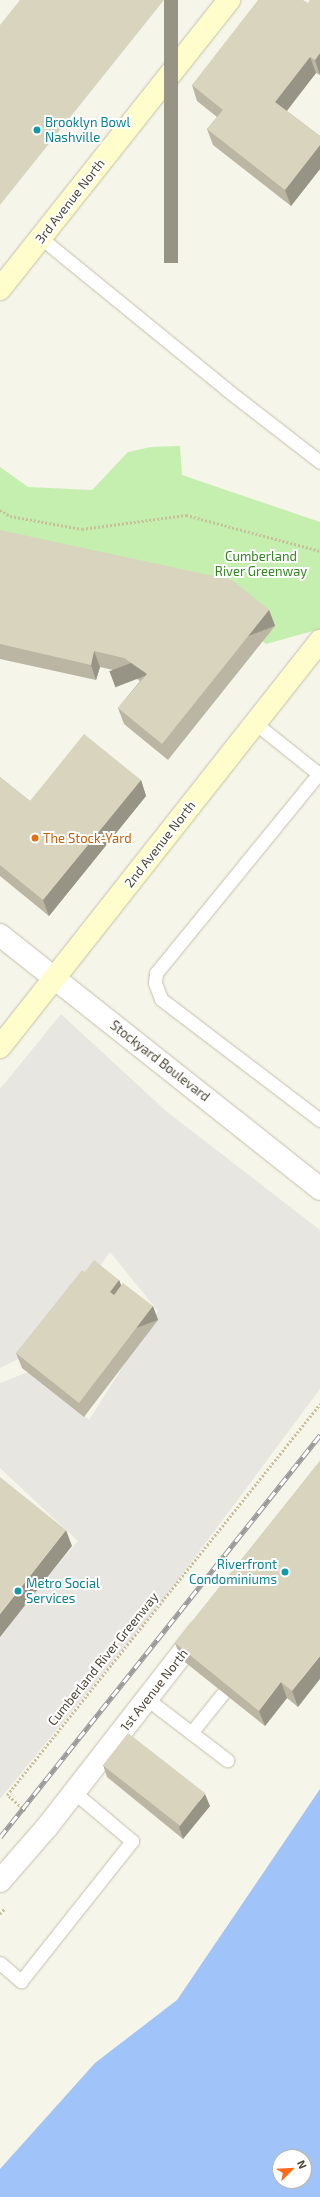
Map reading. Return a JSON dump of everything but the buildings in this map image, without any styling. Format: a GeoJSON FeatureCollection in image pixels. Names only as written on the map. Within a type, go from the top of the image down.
{"type":"FeatureCollection","features":[{"type":"Feature","properties":{"kind":"street","name":"3rd Avenue North"},"geometry":{"type":"LineString","coordinates":[[0,289],[230,0]]}},
{"type":"Feature","properties":{"kind":"street","name":"2nd Avenue North"},"geometry":{"type":"LineString","coordinates":[[0,1047],[320,641]]}},
{"type":"Feature","properties":{"kind":"street","name":"Stockyard Boulevard"},"geometry":{"type":"LineString","coordinates":[[0,935],[320,1188]]}},
{"type":"Feature","properties":{"kind":"street","name":"1st Avenue North"},"geometry":{"type":"LineString","coordinates":[[0,1881],[47,1827],[209,1619]]}},
{"type":"Feature","properties":{"kind":"lane"},"geometry":{"type":"LineString","coordinates":[[41,238],[320,462]]}},
{"type":"Feature","properties":{"kind":"lane"},"geometry":{"type":"LineString","coordinates":[[255,723],[320,773],[156,973],[155,983],[161,999],[320,1120]]}},
{"type":"Feature","properties":{"kind":"lane"},"geometry":{"type":"LineString","coordinates":[[192,1733],[223,1693]]}},
{"type":"Feature","properties":{"kind":"lane"},"geometry":{"type":"LineString","coordinates":[[147,1699],[227,1760]]}},
{"type":"Feature","properties":{"kind":"lane"},"geometry":{"type":"LineString","coordinates":[[0,1963],[21,1981],[132,1841],[74,1792]]}},
{"type":"Feature","properties":{"kind":"path"},"geometry":{"type":"LineString","coordinates":[[0,510],[10,516],[82,529],[186,515],[320,551]]}},
{"type":"Feature","properties":{"kind":"path","name":"Cumberland River Greenway"},"geometry":{"type":"LineString","coordinates":[[47,1827],[7,1795],[320,1404]]}},
{"type":"Feature","properties":{"kind":"path"},"geometry":{"type":"LineString","coordinates":[[0,1914],[9,1904]]}},
{"type":"Feature","properties":{"kind":"green space","name":"Cumberland River Greenway"},"geometry":{"type":"Polygon","coordinates":[[[180,446],[182,475],[320,522],[320,629],[266,644],[207,597],[0,539],[0,467],[28,487],[92,490],[128,452],[151,447],[180,446]]]}},
{"type":"Feature","properties":{"kind":"shaded area"},"geometry":{"type":"Polygon","coordinates":[[[61,1014],[166,1111],[320,1230],[320,1389],[167,1595],[0,1799],[0,1633],[78,1541],[0,1468],[0,1383],[36,1369],[89,1420],[158,1311],[110,1252],[43,1347],[0,1368],[0,1089],[61,1014]]]}},
{"type":"Feature","properties":{"kind":"water"},"geometry":{"type":"Polygon","coordinates":[[[320,1789],[320,2197],[0,2197],[0,2169],[95,2063],[177,2000],[320,1789]]]}},
{"type":"Feature","properties":{"kind":"railway"},"geometry":{"type":"LineString","coordinates":[[0,1837],[320,1435]]}},
{"type":"Feature","properties":{"kind":"place","name":"Brooklyn Bowl Nashville"},"geometry":{"type":"Point","coordinates":[37,130]}},
{"type":"Feature","properties":{"kind":"place","name":"The Stock-Yard"},"geometry":{"type":"Point","coordinates":[35,838]}},
{"type":"Feature","properties":{"kind":"place","name":"Riverfront Condominiums"},"geometry":{"type":"Point","coordinates":[285,1572]}},
{"type":"Feature","properties":{"kind":"place","name":"Metro Social Services"},"geometry":{"type":"Point","coordinates":[18,1591]}}]}
